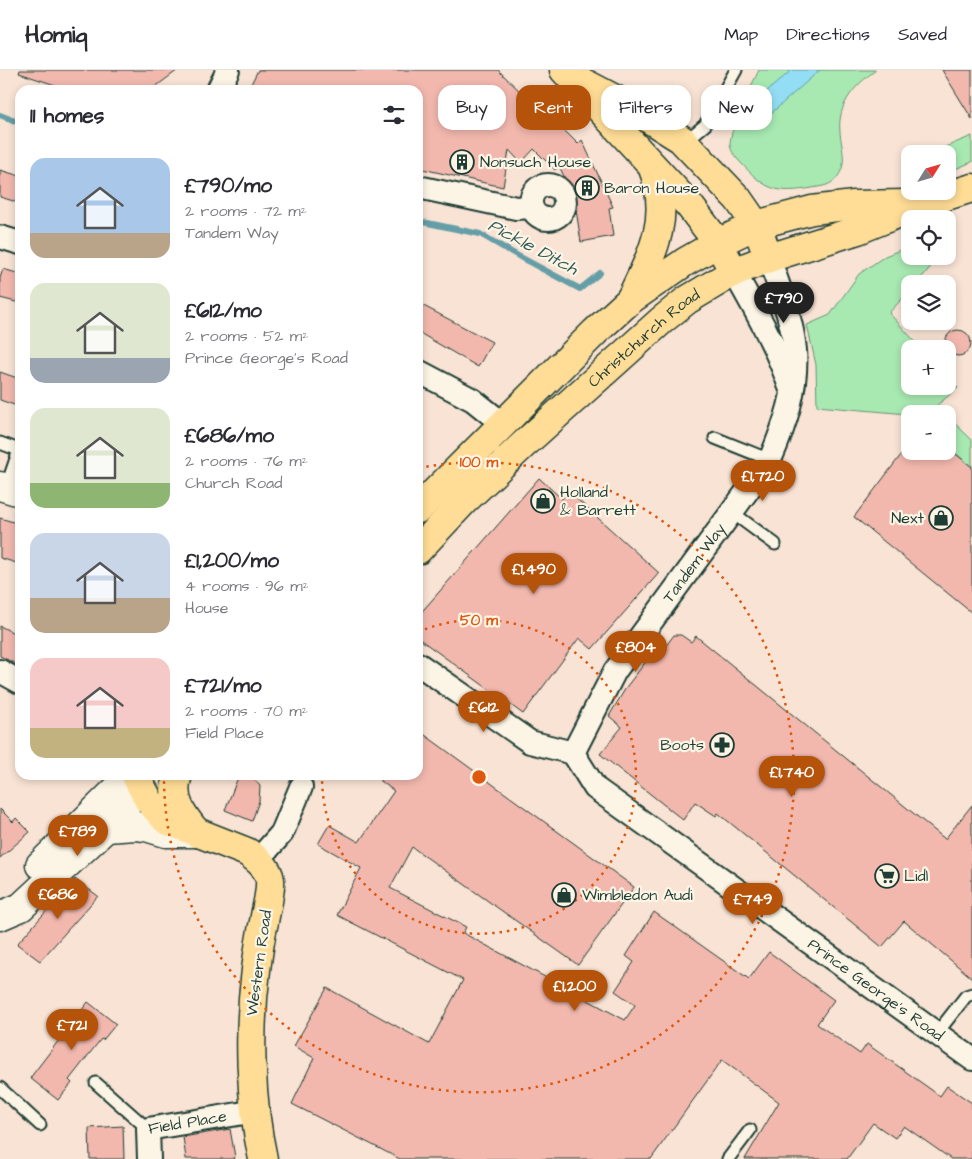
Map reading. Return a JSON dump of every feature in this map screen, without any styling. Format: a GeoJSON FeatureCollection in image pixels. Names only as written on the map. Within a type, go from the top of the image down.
{"type":"FeatureCollection","features":[{"type":"Feature","properties":{"kind":"main road"},"geometry":{"type":"LineString","coordinates":[[568,73],[630,106],[681,139],[738,198],[756,225],[769,258]]}},
{"type":"Feature","properties":{"kind":"main road"},"geometry":{"type":"LineString","coordinates":[[568,73],[628,141],[689,205],[718,243],[734,272]]}},
{"type":"Feature","properties":{"kind":"main road"},"geometry":{"type":"LineString","coordinates":[[628,141],[640,146],[652,147],[681,139]]}},
{"type":"Feature","properties":{"kind":"main road"},"geometry":{"type":"LineString","coordinates":[[630,300],[657,239],[660,226],[662,203],[659,183],[651,163]]}},
{"type":"Feature","properties":{"kind":"main road","name":"Christchurch Road"},"geometry":{"type":"LineString","coordinates":[[423,545],[465,500],[523,445],[662,320],[687,300],[734,272],[769,258],[858,230],[921,204],[972,188]]}},
{"type":"Feature","properties":{"kind":"main road","name":"Christchurch Road"},"geometry":{"type":"LineString","coordinates":[[423,504],[630,300],[678,266],[718,243],[756,225],[812,210],[854,205],[921,204]]}},
{"type":"Feature","properties":{"kind":"main road"},"geometry":{"type":"LineString","coordinates":[[139,780],[149,801],[166,820],[247,852],[258,860]]}},
{"type":"Feature","properties":{"kind":"main road"},"geometry":{"type":"LineString","coordinates":[[177,780],[175,792],[178,808],[197,833]]}},
{"type":"Feature","properties":{"kind":"main road","name":"Western Road"},"geometry":{"type":"LineString","coordinates":[[258,860],[268,873],[270,882],[251,1005],[251,1044],[256,1111],[263,1159]]}},
{"type":"Feature","properties":{"kind":"street"},"geometry":{"type":"LineString","coordinates":[[220,85],[228,70]]}},
{"type":"Feature","properties":{"kind":"street"},"geometry":{"type":"LineString","coordinates":[[423,188],[516,208],[531,207]]}},
{"type":"Feature","properties":{"kind":"street"},"geometry":{"type":"LineString","coordinates":[[0,237],[15,241]]}},
{"type":"Feature","properties":{"kind":"street","name":"Tandem Way"},"geometry":{"type":"LineString","coordinates":[[573,753],[615,671],[770,460],[782,433],[792,395],[796,370],[795,349],[789,319],[769,258]]}},
{"type":"Feature","properties":{"kind":"street"},"geometry":{"type":"LineString","coordinates":[[734,272],[782,362],[792,395]]}},
{"type":"Feature","properties":{"kind":"street"},"geometry":{"type":"LineString","coordinates":[[423,374],[473,400],[503,424]]}},
{"type":"Feature","properties":{"kind":"street"},"geometry":{"type":"LineString","coordinates":[[423,667],[530,742],[573,753]]}},
{"type":"Feature","properties":{"kind":"street"},"geometry":{"type":"LineString","coordinates":[[0,671],[15,679]]}},
{"type":"Feature","properties":{"kind":"street","name":"Prince George's Road"},"geometry":{"type":"LineString","coordinates":[[573,753],[596,788],[972,1059]]}},
{"type":"Feature","properties":{"kind":"street"},"geometry":{"type":"LineString","coordinates":[[0,915],[10,894],[126,780]]}},
{"type":"Feature","properties":{"kind":"street"},"geometry":{"type":"LineString","coordinates":[[0,915],[21,907],[106,828],[132,797],[136,780]]}},
{"type":"Feature","properties":{"kind":"street"},"geometry":{"type":"LineString","coordinates":[[258,860],[282,833],[301,787]]}},
{"type":"Feature","properties":{"kind":"street"},"geometry":{"type":"LineString","coordinates":[[106,828],[135,826],[166,832],[197,833]]}},
{"type":"Feature","properties":{"kind":"street","name":"Field Place"},"geometry":{"type":"LineString","coordinates":[[149,1159],[148,1129],[256,1111]]}},
{"type":"Feature","properties":{"kind":"lane"},"geometry":{"type":"LineString","coordinates":[[681,139],[694,134],[705,125],[736,70]]}},
{"type":"Feature","properties":{"kind":"lane"},"geometry":{"type":"LineString","coordinates":[[715,438],[770,460]]}},
{"type":"Feature","properties":{"kind":"lane"},"geometry":{"type":"LineString","coordinates":[[0,443],[15,449]]}},
{"type":"Feature","properties":{"kind":"lane"},"geometry":{"type":"LineString","coordinates":[[9,489],[15,466]]}},
{"type":"Feature","properties":{"kind":"lane"},"geometry":{"type":"LineString","coordinates":[[733,512],[775,544]]}},
{"type":"Feature","properties":{"kind":"lane"},"geometry":{"type":"LineString","coordinates":[[936,1034],[966,996],[972,994]]}},
{"type":"Feature","properties":{"kind":"lane"},"geometry":{"type":"LineString","coordinates":[[96,1083],[148,1129]]}},
{"type":"Feature","properties":{"kind":"lane"},"geometry":{"type":"LineString","coordinates":[[0,1088],[40,1125]]}},
{"type":"Feature","properties":{"kind":"lane"},"geometry":{"type":"LineString","coordinates":[[728,1159],[750,1130]]}},
{"type":"Feature","properties":{"kind":"green space"},"geometry":{"type":"Polygon","coordinates":[[[759,70],[876,70],[861,82],[849,96],[841,113],[840,132],[843,166],[833,182],[823,186],[800,190],[772,188],[758,180],[734,155],[730,145],[733,130],[772,130],[772,85],[752,85],[759,70]]]}},
{"type":"Feature","properties":{"kind":"green space"},"geometry":{"type":"Polygon","coordinates":[[[972,136],[972,162],[956,169],[956,145],[950,145],[972,136]]]}},
{"type":"Feature","properties":{"kind":"green space"},"geometry":{"type":"Polygon","coordinates":[[[901,250],[901,265],[932,265],[924,275],[901,275],[901,300],[889,313],[901,326],[901,330],[905,330],[914,340],[901,340],[901,395],[949,395],[937,405],[901,405],[901,413],[817,406],[816,365],[807,325],[830,315],[859,274],[885,256],[901,250]]]}},
{"type":"Feature","properties":{"kind":"green space"},"geometry":{"type":"Polygon","coordinates":[[[956,425],[972,440],[972,467],[956,454],[956,425]]]}},
{"type":"Feature","properties":{"kind":"water"},"geometry":{"type":"Polygon","coordinates":[[[792,70],[820,70],[772,112],[772,87],[792,70]]]}},
{"type":"Feature","properties":{"kind":"building"},"geometry":{"type":"Polygon","coordinates":[[[20,70],[178,70],[158,85],[55,85],[19,73],[20,70]]]}},
{"type":"Feature","properties":{"kind":"building"},"geometry":{"type":"Polygon","coordinates":[[[258,70],[498,70],[516,87],[516,130],[564,130],[578,144],[582,140],[613,207],[609,208],[613,236],[581,242],[574,197],[559,166],[555,170],[534,149],[521,163],[509,150],[503,187],[423,169],[423,85],[250,85],[258,70]]]}},
{"type":"Feature","properties":{"kind":"building"},"geometry":{"type":"Polygon","coordinates":[[[942,70],[972,70],[972,119],[942,70]]]}},
{"type":"Feature","properties":{"kind":"building"},"geometry":{"type":"Polygon","coordinates":[[[0,170],[15,174],[15,202],[0,197],[0,170]]]}},
{"type":"Feature","properties":{"kind":"building"},"geometry":{"type":"Polygon","coordinates":[[[3,269],[15,273],[15,302],[0,298],[0,278],[3,269]]]}},
{"type":"Feature","properties":{"kind":"building"},"geometry":{"type":"Polygon","coordinates":[[[423,306],[492,342],[478,367],[423,335],[423,306]]]}},
{"type":"Feature","properties":{"kind":"building"},"geometry":{"type":"Polygon","coordinates":[[[958,330],[963,331],[970,338],[970,348],[963,355],[958,356],[956,356],[956,340],[946,340],[949,334],[958,330]]]}},
{"type":"Feature","properties":{"kind":"building"},"geometry":{"type":"Polygon","coordinates":[[[0,372],[15,377],[15,405],[0,400],[0,372]]]}},
{"type":"Feature","properties":{"kind":"building"},"geometry":{"type":"Polygon","coordinates":[[[956,454],[972,467],[972,613],[854,517],[901,455],[901,460],[956,460],[956,454]]]}},
{"type":"Feature","properties":{"kind":"building"},"geometry":{"type":"Polygon","coordinates":[[[539,478],[562,499],[568,491],[659,573],[592,649],[579,638],[523,714],[423,642],[423,610],[539,478]]]}},
{"type":"Feature","properties":{"kind":"building"},"geometry":{"type":"Polygon","coordinates":[[[0,518],[15,522],[15,562],[0,558],[0,518]]]}},
{"type":"Feature","properties":{"kind":"building"},"geometry":{"type":"Polygon","coordinates":[[[0,626],[15,634],[15,664],[0,656],[0,626]]]}},
{"type":"Feature","properties":{"kind":"building"},"geometry":{"type":"Polygon","coordinates":[[[674,635],[681,635],[691,642],[696,636],[945,839],[972,805],[972,978],[904,921],[882,947],[718,813],[716,816],[695,802],[683,820],[600,754],[622,727],[609,716],[627,686],[651,655],[656,659],[674,635]]]}},
{"type":"Feature","properties":{"kind":"building"},"geometry":{"type":"Polygon","coordinates":[[[423,734],[634,887],[578,965],[412,847],[390,888],[466,927],[463,933],[625,1020],[635,1005],[615,991],[634,962],[626,956],[654,912],[749,979],[769,952],[834,1000],[817,1024],[860,1054],[867,1044],[940,1096],[947,1086],[972,1103],[972,1159],[951,1159],[904,1126],[895,1138],[873,1123],[847,1159],[745,1159],[779,1102],[722,1060],[651,1159],[400,1159],[292,1104],[314,1058],[294,1046],[327,988],[429,1044],[463,980],[337,915],[361,868],[318,844],[329,825],[359,842],[394,791],[380,780],[423,780],[423,734]]]}},
{"type":"Feature","properties":{"kind":"building"},"geometry":{"type":"Polygon","coordinates":[[[237,780],[255,780],[260,786],[259,801],[252,821],[225,810],[237,780]]]}},
{"type":"Feature","properties":{"kind":"building"},"geometry":{"type":"Polygon","coordinates":[[[0,809],[13,822],[16,818],[30,832],[0,858],[0,809]]]}},
{"type":"Feature","properties":{"kind":"building"},"geometry":{"type":"Polygon","coordinates":[[[75,879],[98,896],[40,961],[17,944],[75,879]]]}},
{"type":"Feature","properties":{"kind":"building"},"geometry":{"type":"Polygon","coordinates":[[[88,1002],[116,1024],[103,1040],[101,1039],[69,1080],[72,1083],[58,1100],[30,1078],[88,1002]]]}},
{"type":"Feature","properties":{"kind":"building"},"geometry":{"type":"Polygon","coordinates":[[[123,1126],[124,1159],[90,1159],[89,1128],[123,1126]]]}},
{"type":"Feature","properties":{"kind":"building"},"geometry":{"type":"Polygon","coordinates":[[[230,1129],[235,1159],[186,1159],[183,1137],[230,1129]]]}},
{"type":"Feature","properties":{"kind":"waterway","name":"Pickle Ditch"},"geometry":{"type":"LineString","coordinates":[[0,115],[15,121]]}},
{"type":"Feature","properties":{"kind":"waterway","name":"Pickle Ditch"},"geometry":{"type":"LineString","coordinates":[[423,222],[480,234],[580,289],[600,273]]}},
{"type":"Feature","properties":{"kind":"place","name":"Nonsuch House"},"geometry":{"type":"Point","coordinates":[462,162]}},
{"type":"Feature","properties":{"kind":"place","name":"Baron House"},"geometry":{"type":"Point","coordinates":[587,188]}},
{"type":"Feature","properties":{"kind":"place","name":"Holland & Barrett"},"geometry":{"type":"Point","coordinates":[543,501]}},
{"type":"Feature","properties":{"kind":"place","name":"Next"},"geometry":{"type":"Point","coordinates":[941,518]}},
{"type":"Feature","properties":{"kind":"place","name":"Boots"},"geometry":{"type":"Point","coordinates":[722,745]}},
{"type":"Feature","properties":{"kind":"place","name":"Lidl"},"geometry":{"type":"Point","coordinates":[887,876]}},
{"type":"Feature","properties":{"kind":"place","name":"Wimbledon Audi"},"geometry":{"type":"Point","coordinates":[564,895]}}]}
